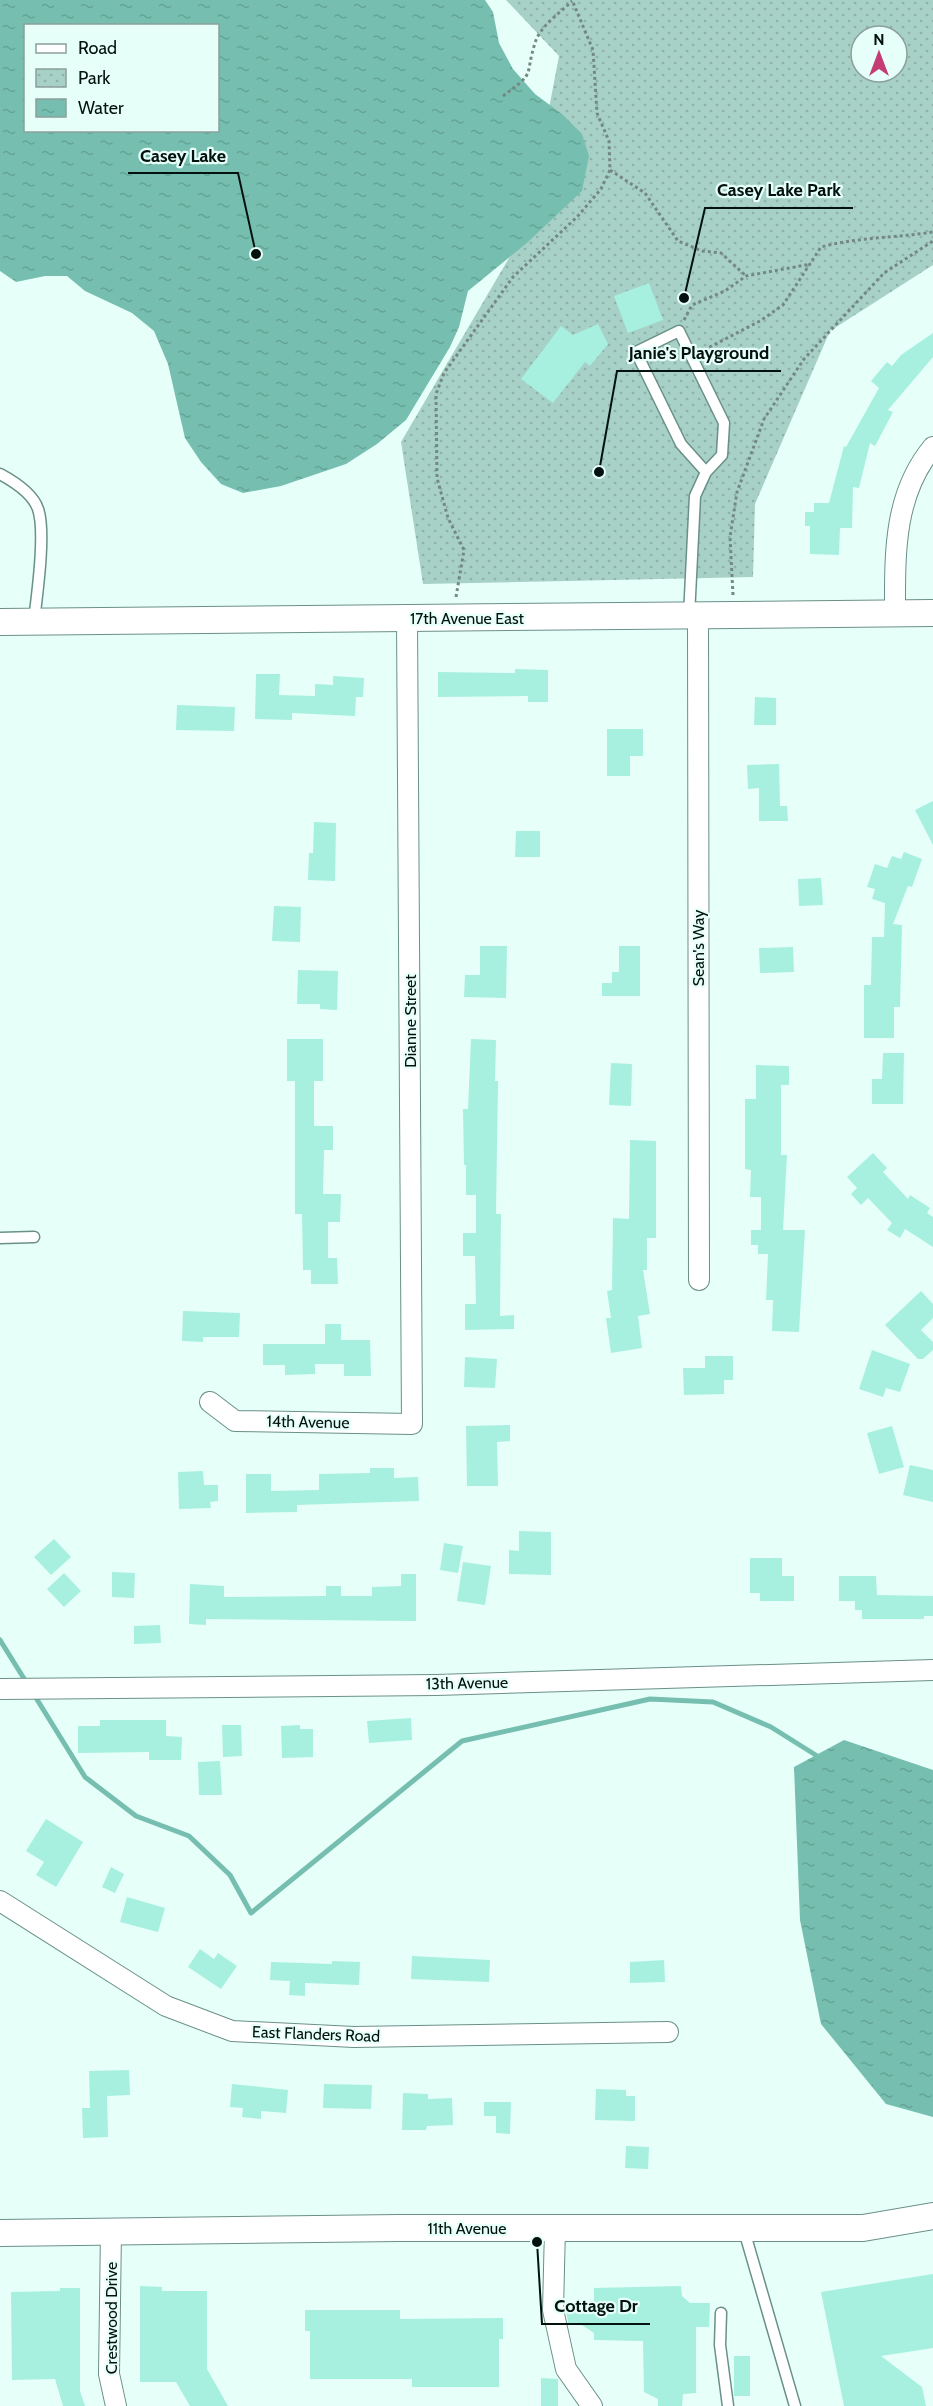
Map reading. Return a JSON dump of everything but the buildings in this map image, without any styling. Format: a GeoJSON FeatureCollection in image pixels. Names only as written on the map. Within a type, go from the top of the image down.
{"type":"FeatureCollection","features":[{"type":"Feature","properties":{"kind":"street"},"geometry":{"type":"LineString","coordinates":[[896,614],[896,555],[899,520],[915,474],[933,447]]}},
{"type":"Feature","properties":{"kind":"street","name":"17th Avenue East"},"geometry":{"type":"LineString","coordinates":[[0,622],[933,614]]}},
{"type":"Feature","properties":{"kind":"street","name":"Sean's Way"},"geometry":{"type":"LineString","coordinates":[[693,616],[699,1280]]}},
{"type":"Feature","properties":{"kind":"street","name":"Dianne Street"},"geometry":{"type":"LineString","coordinates":[[407,618],[412,1424]]}},
{"type":"Feature","properties":{"kind":"street","name":"14th Avenue"},"geometry":{"type":"LineString","coordinates":[[210,1402],[235,1421],[412,1424]]}},
{"type":"Feature","properties":{"kind":"street","name":"13th Avenue"},"geometry":{"type":"LineString","coordinates":[[0,1689],[436,1684],[933,1670]]}},
{"type":"Feature","properties":{"kind":"street","name":"East Flanders Road"},"geometry":{"type":"LineString","coordinates":[[0,1901],[166,2006],[232,2031],[354,2037],[668,2032]]}},
{"type":"Feature","properties":{"kind":"street","name":"11th Avenue"},"geometry":{"type":"LineString","coordinates":[[0,2233],[111,2230],[863,2228],[933,2216]]}},
{"type":"Feature","properties":{"kind":"street"},"geometry":{"type":"LineString","coordinates":[[555,2228],[553,2310],[566,2369],[592,2406]]}},
{"type":"Feature","properties":{"kind":"street","name":"Crestwood Drive"},"geometry":{"type":"LineString","coordinates":[[111,2230],[110,2374],[116,2406]]}},
{"type":"Feature","properties":{"kind":"lane"},"geometry":{"type":"LineString","coordinates":[[693,616],[695,496],[706,472],[722,455],[724,423],[679,331],[636,352],[681,444],[706,472]]}},
{"type":"Feature","properties":{"kind":"lane"},"geometry":{"type":"LineString","coordinates":[[0,474],[22,489],[38,508],[40,542],[34,621]]}},
{"type":"Feature","properties":{"kind":"lane"},"geometry":{"type":"LineString","coordinates":[[0,1238],[34,1237]]}},
{"type":"Feature","properties":{"kind":"lane"},"geometry":{"type":"LineString","coordinates":[[743,2227],[795,2406]]}},
{"type":"Feature","properties":{"kind":"lane"},"geometry":{"type":"LineString","coordinates":[[721,2313],[720,2345],[728,2406]]}},
{"type":"Feature","properties":{"kind":"path"},"geometry":{"type":"LineString","coordinates":[[452,618],[464,550],[448,518],[437,478],[436,394],[444,373],[513,277],[577,217],[601,189],[610,170],[609,141],[597,113],[593,50],[572,1],[546,25],[535,42],[530,73],[524,81],[503,96]]}},
{"type":"Feature","properties":{"kind":"path"},"geometry":{"type":"LineString","coordinates":[[610,170],[645,193],[678,241],[702,251],[721,253],[746,276]]}},
{"type":"Feature","properties":{"kind":"path"},"geometry":{"type":"LineString","coordinates":[[692,356],[760,321],[783,305],[821,247],[850,239],[894,238],[933,232]]}},
{"type":"Feature","properties":{"kind":"path"},"geometry":{"type":"LineString","coordinates":[[734,615],[730,537],[737,492],[764,419],[804,359],[884,273],[933,241]]}},
{"type":"Feature","properties":{"kind":"path"},"geometry":{"type":"LineString","coordinates":[[679,331],[692,305],[725,291],[746,276],[811,264]]}},
{"type":"Feature","properties":{"kind":"green space"},"geometry":{"type":"Polygon","coordinates":[[[506,0],[933,0],[933,265],[830,331],[755,504],[753,577],[423,584],[401,442],[526,229],[559,56],[506,0]]]}},
{"type":"Feature","properties":{"kind":"water"},"geometry":{"type":"Polygon","coordinates":[[[0,0],[485,0],[493,12],[499,43],[513,69],[535,94],[562,114],[582,134],[589,156],[582,191],[528,242],[468,291],[459,327],[450,347],[406,420],[377,444],[346,464],[281,486],[243,493],[221,484],[201,462],[185,438],[168,364],[154,331],[132,313],[85,291],[67,276],[45,276],[16,282],[0,271],[0,0]]]}},
{"type":"Feature","properties":{"kind":"water"},"geometry":{"type":"Polygon","coordinates":[[[844,1740],[933,1770],[933,2117],[886,2104],[821,2024],[800,1920],[794,1767],[844,1740]]]}},
{"type":"Feature","properties":{"kind":"waterway"},"geometry":{"type":"LineString","coordinates":[[0,1640],[28,1685]]}},
{"type":"Feature","properties":{"kind":"waterway"},"geometry":{"type":"LineString","coordinates":[[33,1693],[85,1777],[136,1816],[189,1836],[230,1875],[251,1913],[462,1741],[650,1699],[713,1702],[771,1727],[822,1759]]}},
{"type":"Feature","properties":{"kind":"place","name":"Casey Lake"},"geometry":{"type":"Point","coordinates":[256,254]}},
{"type":"Feature","properties":{"kind":"place","name":"Casey Lake Park"},"geometry":{"type":"Point","coordinates":[684,298]}},
{"type":"Feature","properties":{"kind":"place","name":"Janie's Playground"},"geometry":{"type":"Point","coordinates":[599,472]}},
{"type":"Feature","properties":{"kind":"place","name":"Cottage Dr"},"geometry":{"type":"Point","coordinates":[537,2242]}}]}
